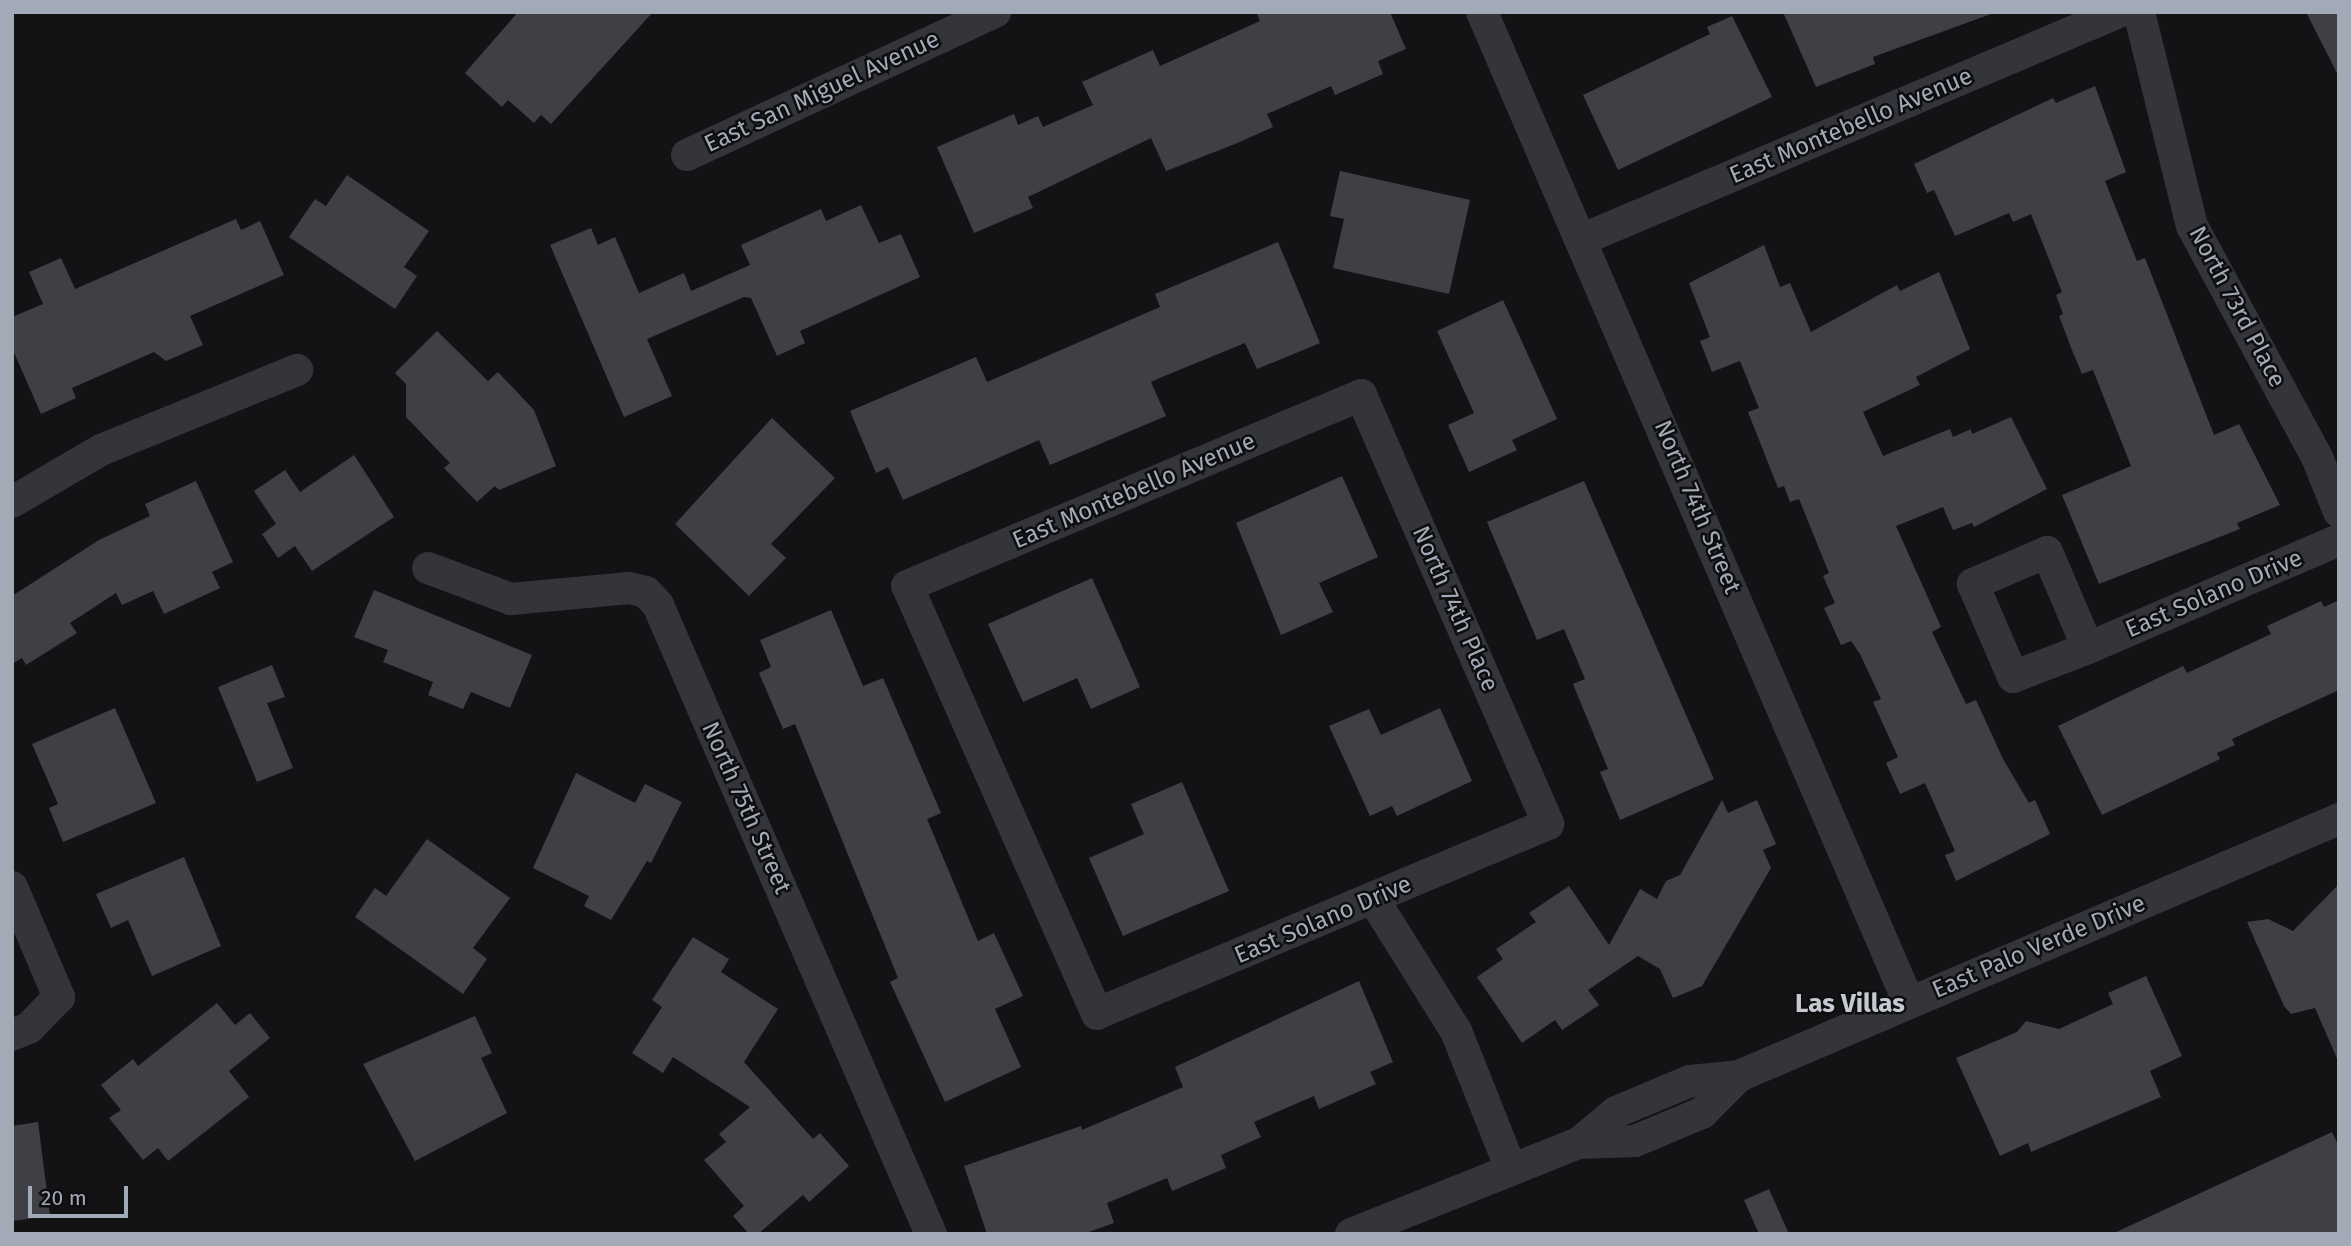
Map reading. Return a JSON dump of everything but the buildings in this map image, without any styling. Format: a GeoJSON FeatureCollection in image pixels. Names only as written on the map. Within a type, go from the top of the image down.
{"type":"FeatureCollection","features":[{"type":"Feature","properties":{"kind":"street","name":"East San Miguel Avenue"},"geometry":{"type":"LineString","coordinates":[[687,155],[995,12]]}},
{"type":"Feature","properties":{"kind":"street","name":"North 74th Street"},"geometry":{"type":"LineString","coordinates":[[1482,12],[1583,239],[1909,1003]]}},
{"type":"Feature","properties":{"kind":"street","name":"East Montebello Avenue"},"geometry":{"type":"LineString","coordinates":[[1583,239],[2119,12]]}},
{"type":"Feature","properties":{"kind":"street","name":"North 73rd Place"},"geometry":{"type":"LineString","coordinates":[[2139,12],[2192,226],[2317,457],[2339,512]]}},
{"type":"Feature","properties":{"kind":"street"},"geometry":{"type":"LineString","coordinates":[[12,502],[101,450],[298,370]]}},
{"type":"Feature","properties":{"kind":"street","name":"East Montebello Avenue"},"geometry":{"type":"LineString","coordinates":[[1097,1014],[907,586],[1361,395]]}},
{"type":"Feature","properties":{"kind":"street","name":"North 74th Place"},"geometry":{"type":"LineString","coordinates":[[1361,395],[1548,824]]}},
{"type":"Feature","properties":{"kind":"street","name":"East Solano Drive"},"geometry":{"type":"LineString","coordinates":[[2088,648],[2339,540]]}},
{"type":"Feature","properties":{"kind":"street","name":"North 75th Street"},"geometry":{"type":"LineString","coordinates":[[428,568],[511,598],[629,588],[646,592],[657,605],[932,1234]]}},
{"type":"Feature","properties":{"kind":"street","name":"East Palo Verde Drive"},"geometry":{"type":"LineString","coordinates":[[1351,1234],[1580,1143],[1616,1112],[1690,1080],[1739,1076],[2339,818]]}},
{"type":"Feature","properties":{"kind":"street","name":"East Solano Drive"},"geometry":{"type":"LineString","coordinates":[[1097,1014],[1374,900],[1548,824]]}},
{"type":"Feature","properties":{"kind":"street"},"geometry":{"type":"LineString","coordinates":[[12,887],[59,997],[29,1028],[12,1035]]}},
{"type":"Feature","properties":{"kind":"street"},"geometry":{"type":"LineString","coordinates":[[1374,900],[1456,1031],[1511,1169]]}},
{"type":"Feature","properties":{"kind":"district","name":"Las Villas"},"geometry":{"type":"Point","coordinates":[1850,1004]}}]}
